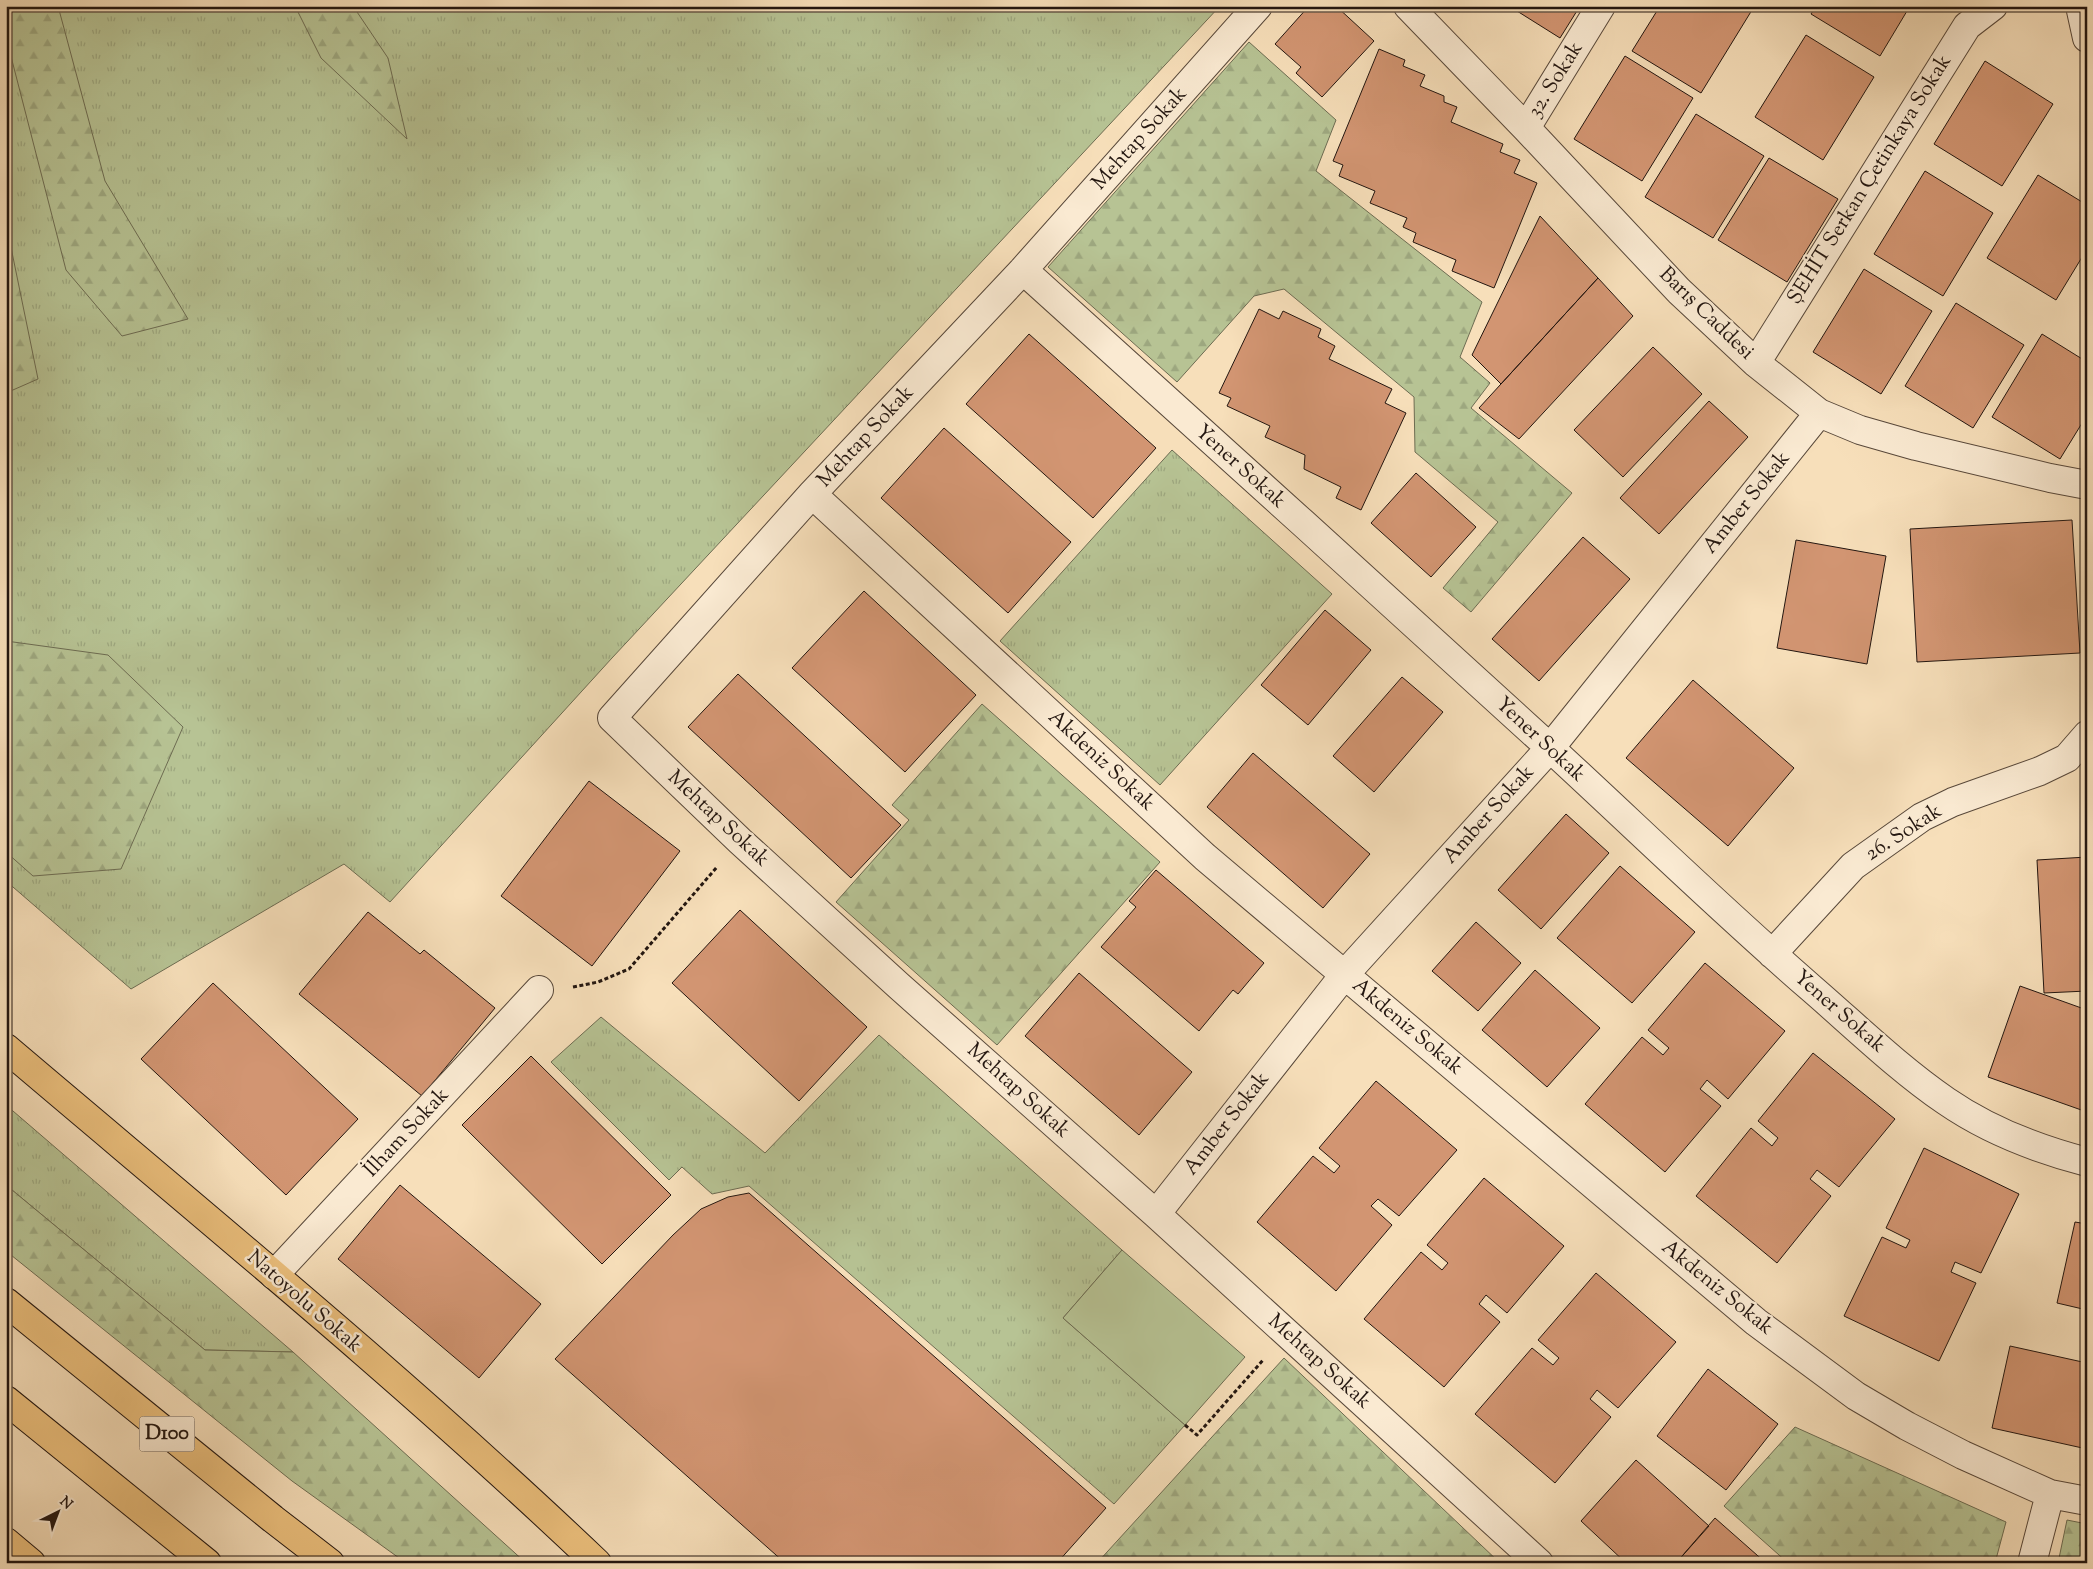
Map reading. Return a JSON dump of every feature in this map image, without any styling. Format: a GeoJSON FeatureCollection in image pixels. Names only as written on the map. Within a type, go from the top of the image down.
{"type":"FeatureCollection","features":[{"type":"Feature","properties":{"kind":"main road","name":"Natoyolu Sokak"},"geometry":{"type":"LineString","coordinates":[[6,1048],[274,1275],[544,1513],[597,1563]]}},
{"type":"Feature","properties":{"kind":"main road","name":"D100"},"geometry":{"type":"LineString","coordinates":[[6,1302],[249,1500],[330,1563]]}},
{"type":"Feature","properties":{"kind":"main road"},"geometry":{"type":"LineString","coordinates":[[6,1400],[207,1563]]}},
{"type":"Feature","properties":{"kind":"main road"},"geometry":{"type":"LineString","coordinates":[[6,1542],[32,1563]]}},
{"type":"Feature","properties":{"kind":"street","name":"Mehtap Sokak"},"geometry":{"type":"LineString","coordinates":[[1258,6],[1023,270],[812,494],[612,718],[740,840],[899,986],[1156,1214],[1538,1563]]}},
{"type":"Feature","properties":{"kind":"street","name":"Barış Caddesi"},"geometry":{"type":"LineString","coordinates":[[1408,6],[1679,291],[1756,363],[1819,413],[1860,430],[1916,446],[2087,485]]}},
{"type":"Feature","properties":{"kind":"street","name":"32. Sokak"},"geometry":{"type":"LineString","coordinates":[[1526,128],[1602,6]]}},
{"type":"Feature","properties":{"kind":"street","name":"ŞEHİT Serkan Çetinkaya Sokak"},"geometry":{"type":"LineString","coordinates":[[1756,363],[1967,26],[1993,6]]}},
{"type":"Feature","properties":{"kind":"street"},"geometry":{"type":"LineString","coordinates":[[2080,6],[2087,38]]}},
{"type":"Feature","properties":{"kind":"street","name":"Yener Sokak"},"geometry":{"type":"LineString","coordinates":[[1023,270],[1550,748],[1685,876],[1914,1077],[1947,1102],[1982,1122],[2019,1140],[2087,1162]]}},
{"type":"Feature","properties":{"kind":"street","name":"Amber Sokak"},"geometry":{"type":"LineString","coordinates":[[1156,1214],[1345,974],[1550,748],[1819,413]]}},
{"type":"Feature","properties":{"kind":"street","name":"Akdeniz Sokak"},"geometry":{"type":"LineString","coordinates":[[812,494],[1205,857],[1756,1322],[1856,1396],[1907,1426],[1963,1455],[2050,1494],[2087,1501]]}},
{"type":"Feature","properties":{"kind":"street","name":"26. Sokak"},"geometry":{"type":"LineString","coordinates":[[1772,954],[1853,866],[1916,821],[1953,802],[2067,758],[2087,735]]}},
{"type":"Feature","properties":{"kind":"street","name":"İlham Sokak"},"geometry":{"type":"LineString","coordinates":[[274,1275],[539,990]]}},
{"type":"Feature","properties":{"kind":"street"},"geometry":{"type":"LineString","coordinates":[[2032,1563],[2050,1494]]}},
{"type":"Feature","properties":{"kind":"path"},"geometry":{"type":"LineString","coordinates":[[539,990],[564,989],[598,982],[629,969],[740,840]]}},
{"type":"Feature","properties":{"kind":"path"},"geometry":{"type":"LineString","coordinates":[[1185,1425],[1197,1435],[1286,1333]]}},
{"type":"Feature","properties":{"kind":"green space"},"geometry":{"type":"Polygon","coordinates":[[[6,6],[1220,6],[612,658],[390,902],[344,864],[131,989],[6,881],[6,6]]]}},
{"type":"Feature","properties":{"kind":"green space"},"geometry":{"type":"Polygon","coordinates":[[[6,6],[58,6],[105,181],[188,319],[122,336],[66,270],[6,37],[6,6]]]}},
{"type":"Feature","properties":{"kind":"green space"},"geometry":{"type":"Polygon","coordinates":[[[295,6],[353,6],[388,58],[407,139],[321,58],[295,6]]]}},
{"type":"Feature","properties":{"kind":"green space"},"geometry":{"type":"Polygon","coordinates":[[[1249,42],[1336,120],[1316,171],[1482,302],[1460,357],[1490,383],[1471,408],[1572,493],[1471,612],[1443,588],[1498,522],[1415,452],[1414,397],[1284,289],[1254,296],[1177,382],[1048,267],[1249,42]]]}},
{"type":"Feature","properties":{"kind":"green space"},"geometry":{"type":"Polygon","coordinates":[[[6,223],[38,379],[6,393],[6,223]]]}},
{"type":"Feature","properties":{"kind":"green space"},"geometry":{"type":"Polygon","coordinates":[[[1172,450],[1332,594],[1160,785],[1000,641],[1172,450]]]}},
{"type":"Feature","properties":{"kind":"green space"},"geometry":{"type":"Polygon","coordinates":[[[6,641],[108,655],[183,727],[121,869],[33,876],[6,852],[6,641]]]}},
{"type":"Feature","properties":{"kind":"green space"},"geometry":{"type":"Polygon","coordinates":[[[982,704],[1160,862],[997,1045],[836,902],[909,820],[892,805],[982,704]]]}},
{"type":"Feature","properties":{"kind":"green space"},"geometry":{"type":"Polygon","coordinates":[[[601,1017],[765,1153],[879,1035],[1122,1250],[1063,1318],[1185,1425],[1114,1504],[749,1186],[712,1194],[682,1167],[669,1180],[551,1062],[601,1017]]]}},
{"type":"Feature","properties":{"kind":"green space"},"geometry":{"type":"Polygon","coordinates":[[[6,1105],[293,1352],[205,1350],[6,1185],[6,1105]]]}},
{"type":"Feature","properties":{"kind":"green space"},"geometry":{"type":"Polygon","coordinates":[[[6,1185],[205,1350],[293,1352],[526,1563],[406,1563],[292,1481],[6,1251],[6,1185]]]}},
{"type":"Feature","properties":{"kind":"green space"},"geometry":{"type":"Polygon","coordinates":[[[1122,1250],[1245,1357],[1185,1425],[1063,1318],[1122,1250]]]}},
{"type":"Feature","properties":{"kind":"green space"},"geometry":{"type":"Polygon","coordinates":[[[1284,1358],[1500,1563],[1097,1563],[1284,1358]]]}},
{"type":"Feature","properties":{"kind":"green space"},"geometry":{"type":"Polygon","coordinates":[[[1795,1427],[2006,1522],[1995,1563],[1788,1563],[1724,1506],[1795,1427]]]}},
{"type":"Feature","properties":{"kind":"green space"},"geometry":{"type":"Polygon","coordinates":[[[2067,1520],[2087,1524],[2087,1563],[2058,1563],[2067,1520]]]}},
{"type":"Feature","properties":{"kind":"building"},"geometry":{"type":"Polygon","coordinates":[[[1309,6],[1336,6],[1374,41],[1322,97],[1296,73],[1301,67],[1275,44],[1309,6]]]}},
{"type":"Feature","properties":{"kind":"building"},"geometry":{"type":"Polygon","coordinates":[[[1509,6],[1580,6],[1560,38],[1509,6]]]}},
{"type":"Feature","properties":{"kind":"building"},"geometry":{"type":"Polygon","coordinates":[[[1660,6],[1746,6],[1752,10],[1701,93],[1632,51],[1660,6]]]}},
{"type":"Feature","properties":{"kind":"building"},"geometry":{"type":"Polygon","coordinates":[[[1816,6],[1910,6],[1880,56],[1811,14],[1816,6]]]}},
{"type":"Feature","properties":{"kind":"building"},"geometry":{"type":"Polygon","coordinates":[[[1806,35],[1874,77],[1823,160],[1755,117],[1806,35]]]}},
{"type":"Feature","properties":{"kind":"building"},"geometry":{"type":"Polygon","coordinates":[[[1379,49],[1405,60],[1403,66],[1425,75],[1420,86],[1444,96],[1444,102],[1457,107],[1451,122],[1503,144],[1500,152],[1520,160],[1514,173],[1537,183],[1494,288],[1452,271],[1456,260],[1413,242],[1416,233],[1403,227],[1407,218],[1370,203],[1375,191],[1339,176],[1343,165],[1333,161],[1379,49]]]}},
{"type":"Feature","properties":{"kind":"building"},"geometry":{"type":"Polygon","coordinates":[[[1625,56],[1693,98],[1642,181],[1574,139],[1625,56]]]}},
{"type":"Feature","properties":{"kind":"building"},"geometry":{"type":"Polygon","coordinates":[[[1985,61],[2053,104],[2002,186],[1934,144],[1985,61]]]}},
{"type":"Feature","properties":{"kind":"building"},"geometry":{"type":"Polygon","coordinates":[[[1696,114],[1764,156],[1713,238],[1645,197],[1696,114]]]}},
{"type":"Feature","properties":{"kind":"building"},"geometry":{"type":"Polygon","coordinates":[[[1769,158],[1838,199],[1787,282],[1718,240],[1769,158]]]}},
{"type":"Feature","properties":{"kind":"building"},"geometry":{"type":"Polygon","coordinates":[[[1925,171],[1993,213],[1943,296],[1874,254],[1925,171]]]}},
{"type":"Feature","properties":{"kind":"building"},"geometry":{"type":"Polygon","coordinates":[[[2038,175],[2087,205],[2087,249],[2056,300],[1987,258],[2038,175]]]}},
{"type":"Feature","properties":{"kind":"building"},"geometry":{"type":"Polygon","coordinates":[[[1540,216],[1598,278],[1501,384],[1472,355],[1540,216]]]}},
{"type":"Feature","properties":{"kind":"building"},"geometry":{"type":"Polygon","coordinates":[[[1864,269],[1932,311],[1881,394],[1813,352],[1864,269]]]}},
{"type":"Feature","properties":{"kind":"building"},"geometry":{"type":"Polygon","coordinates":[[[1598,278],[1633,316],[1519,439],[1479,408],[1598,278]]]}},
{"type":"Feature","properties":{"kind":"building"},"geometry":{"type":"Polygon","coordinates":[[[1956,303],[2024,345],[1973,428],[1905,386],[1956,303]]]}},
{"type":"Feature","properties":{"kind":"building"},"geometry":{"type":"Polygon","coordinates":[[[1259,309],[1279,319],[1283,311],[1321,329],[1318,337],[1335,346],[1329,359],[1392,389],[1385,403],[1406,413],[1361,510],[1336,498],[1341,487],[1304,469],[1305,455],[1265,437],[1270,426],[1227,406],[1231,398],[1219,393],[1259,309]]]}},
{"type":"Feature","properties":{"kind":"building"},"geometry":{"type":"Polygon","coordinates":[[[1029,334],[1156,448],[1093,518],[966,404],[1029,334]]]}},
{"type":"Feature","properties":{"kind":"building"},"geometry":{"type":"Polygon","coordinates":[[[2042,334],[2087,362],[2087,415],[2060,459],[1992,417],[2042,334]]]}},
{"type":"Feature","properties":{"kind":"building"},"geometry":{"type":"Polygon","coordinates":[[[1653,347],[1702,394],[1623,477],[1574,430],[1653,347]]]}},
{"type":"Feature","properties":{"kind":"building"},"geometry":{"type":"Polygon","coordinates":[[[1709,401],[1748,437],[1659,534],[1620,498],[1709,401]]]}},
{"type":"Feature","properties":{"kind":"building"},"geometry":{"type":"Polygon","coordinates":[[[944,428],[1071,542],[1008,613],[881,498],[944,428]]]}},
{"type":"Feature","properties":{"kind":"building"},"geometry":{"type":"Polygon","coordinates":[[[1416,473],[1476,527],[1431,577],[1371,523],[1416,473]]]}},
{"type":"Feature","properties":{"kind":"building"},"geometry":{"type":"Polygon","coordinates":[[[2072,520],[2080,653],[1917,662],[1910,529],[2072,520]]]}},
{"type":"Feature","properties":{"kind":"building"},"geometry":{"type":"Polygon","coordinates":[[[1583,537],[1630,579],[1539,681],[1492,639],[1583,537]]]}},
{"type":"Feature","properties":{"kind":"building"},"geometry":{"type":"Polygon","coordinates":[[[1796,540],[1886,556],[1867,664],[1777,648],[1796,540]]]}},
{"type":"Feature","properties":{"kind":"building"},"geometry":{"type":"Polygon","coordinates":[[[864,591],[976,695],[905,772],[792,668],[864,591]]]}},
{"type":"Feature","properties":{"kind":"building"},"geometry":{"type":"Polygon","coordinates":[[[1325,610],[1371,650],[1308,725],[1261,685],[1325,610]]]}},
{"type":"Feature","properties":{"kind":"building"},"geometry":{"type":"Polygon","coordinates":[[[738,674],[901,825],[851,878],[688,727],[738,674]]]}},
{"type":"Feature","properties":{"kind":"building"},"geometry":{"type":"Polygon","coordinates":[[[1402,677],[1443,712],[1374,792],[1333,756],[1402,677]]]}},
{"type":"Feature","properties":{"kind":"building"},"geometry":{"type":"Polygon","coordinates":[[[1693,680],[1794,768],[1728,846],[1626,758],[1693,680]]]}},
{"type":"Feature","properties":{"kind":"building"},"geometry":{"type":"Polygon","coordinates":[[[1253,753],[1370,854],[1323,908],[1207,807],[1253,753]]]}},
{"type":"Feature","properties":{"kind":"building"},"geometry":{"type":"Polygon","coordinates":[[[589,781],[680,851],[592,966],[501,896],[589,781]]]}},
{"type":"Feature","properties":{"kind":"building"},"geometry":{"type":"Polygon","coordinates":[[[1566,814],[1609,853],[1541,929],[1498,890],[1566,814]]]}},
{"type":"Feature","properties":{"kind":"building"},"geometry":{"type":"Polygon","coordinates":[[[2087,857],[2087,991],[2044,993],[2037,860],[2087,857]]]}},
{"type":"Feature","properties":{"kind":"building"},"geometry":{"type":"Polygon","coordinates":[[[1620,866],[1695,932],[1632,1003],[1557,938],[1620,866]]]}},
{"type":"Feature","properties":{"kind":"building"},"geometry":{"type":"Polygon","coordinates":[[[1156,870],[1264,963],[1238,994],[1233,990],[1199,1031],[1101,947],[1136,907],[1129,901],[1156,870]]]}},
{"type":"Feature","properties":{"kind":"building"},"geometry":{"type":"Polygon","coordinates":[[[740,910],[867,1027],[799,1101],[672,983],[740,910]]]}},
{"type":"Feature","properties":{"kind":"building"},"geometry":{"type":"Polygon","coordinates":[[[368,912],[420,954],[424,950],[495,1008],[422,1096],[299,994],[368,912]]]}},
{"type":"Feature","properties":{"kind":"building"},"geometry":{"type":"Polygon","coordinates":[[[1476,922],[1521,963],[1478,1011],[1432,971],[1476,922]]]}},
{"type":"Feature","properties":{"kind":"building"},"geometry":{"type":"Polygon","coordinates":[[[1705,963],[1785,1031],[1728,1099],[1707,1080],[1700,1089],[1721,1106],[1665,1172],[1585,1104],[1642,1037],[1663,1055],[1669,1048],[1648,1030],[1705,963]]]}},
{"type":"Feature","properties":{"kind":"building"},"geometry":{"type":"Polygon","coordinates":[[[1535,970],[1600,1028],[1547,1087],[1482,1030],[1535,970]]]}},
{"type":"Feature","properties":{"kind":"building"},"geometry":{"type":"Polygon","coordinates":[[[1079,973],[1192,1072],[1139,1135],[1025,1036],[1079,973]]]}},
{"type":"Feature","properties":{"kind":"building"},"geometry":{"type":"Polygon","coordinates":[[[213,983],[358,1119],[286,1195],[141,1059],[213,983]]]}},
{"type":"Feature","properties":{"kind":"building"},"geometry":{"type":"Polygon","coordinates":[[[2020,986],[2087,1010],[2087,1112],[1988,1077],[2020,986]]]}},
{"type":"Feature","properties":{"kind":"building"},"geometry":{"type":"Polygon","coordinates":[[[1813,1053],[1895,1119],[1839,1187],[1817,1170],[1810,1179],[1831,1196],[1777,1263],[1696,1196],[1751,1128],[1772,1146],[1778,1138],[1758,1121],[1813,1053]]]}},
{"type":"Feature","properties":{"kind":"building"},"geometry":{"type":"Polygon","coordinates":[[[531,1056],[671,1195],[602,1264],[462,1125],[531,1056]]]}},
{"type":"Feature","properties":{"kind":"building"},"geometry":{"type":"Polygon","coordinates":[[[1376,1081],[1457,1150],[1399,1216],[1378,1199],[1371,1206],[1392,1225],[1336,1291],[1257,1222],[1313,1156],[1334,1173],[1340,1166],[1319,1148],[1376,1081]]]}},
{"type":"Feature","properties":{"kind":"building"},"geometry":{"type":"Polygon","coordinates":[[[1924,1148],[2019,1194],[1981,1273],[1955,1262],[1951,1272],[1976,1283],[1939,1361],[1844,1316],[1882,1237],[1906,1248],[1910,1240],[1886,1228],[1924,1148]]]}},
{"type":"Feature","properties":{"kind":"building"},"geometry":{"type":"Polygon","coordinates":[[[1484,1178],[1564,1246],[1507,1313],[1486,1295],[1479,1304],[1500,1322],[1444,1387],[1364,1319],[1421,1252],[1442,1270],[1448,1263],[1427,1245],[1484,1178]]]}},
{"type":"Feature","properties":{"kind":"building"},"geometry":{"type":"Polygon","coordinates":[[[400,1185],[541,1304],[479,1378],[338,1259],[400,1185]]]}},
{"type":"Feature","properties":{"kind":"building"},"geometry":{"type":"Polygon","coordinates":[[[749,1193],[1106,1508],[1057,1563],[785,1563],[555,1359],[673,1235],[701,1209],[728,1197],[749,1193]]]}},
{"type":"Feature","properties":{"kind":"building"},"geometry":{"type":"Polygon","coordinates":[[[2075,1222],[2087,1224],[2087,1310],[2057,1303],[2075,1222]]]}},
{"type":"Feature","properties":{"kind":"building"},"geometry":{"type":"Polygon","coordinates":[[[1596,1273],[1676,1342],[1618,1408],[1597,1390],[1590,1399],[1611,1417],[1555,1483],[1475,1414],[1532,1348],[1553,1365],[1559,1358],[1538,1340],[1596,1273]]]}},
{"type":"Feature","properties":{"kind":"building"},"geometry":{"type":"Polygon","coordinates":[[[2010,1346],[2087,1363],[2087,1449],[1992,1428],[2010,1346]]]}},
{"type":"Feature","properties":{"kind":"building"},"geometry":{"type":"Polygon","coordinates":[[[1708,1369],[1778,1424],[1726,1490],[1657,1436],[1708,1369]]]}},
{"type":"Feature","properties":{"kind":"building"},"geometry":{"type":"Polygon","coordinates":[[[1636,1460],[1709,1526],[1676,1563],[1626,1563],[1581,1521],[1636,1460]]]}},
{"type":"Feature","properties":{"kind":"building"},"geometry":{"type":"Polygon","coordinates":[[[1715,1518],[1766,1563],[1676,1563],[1715,1518]]]}}]}
